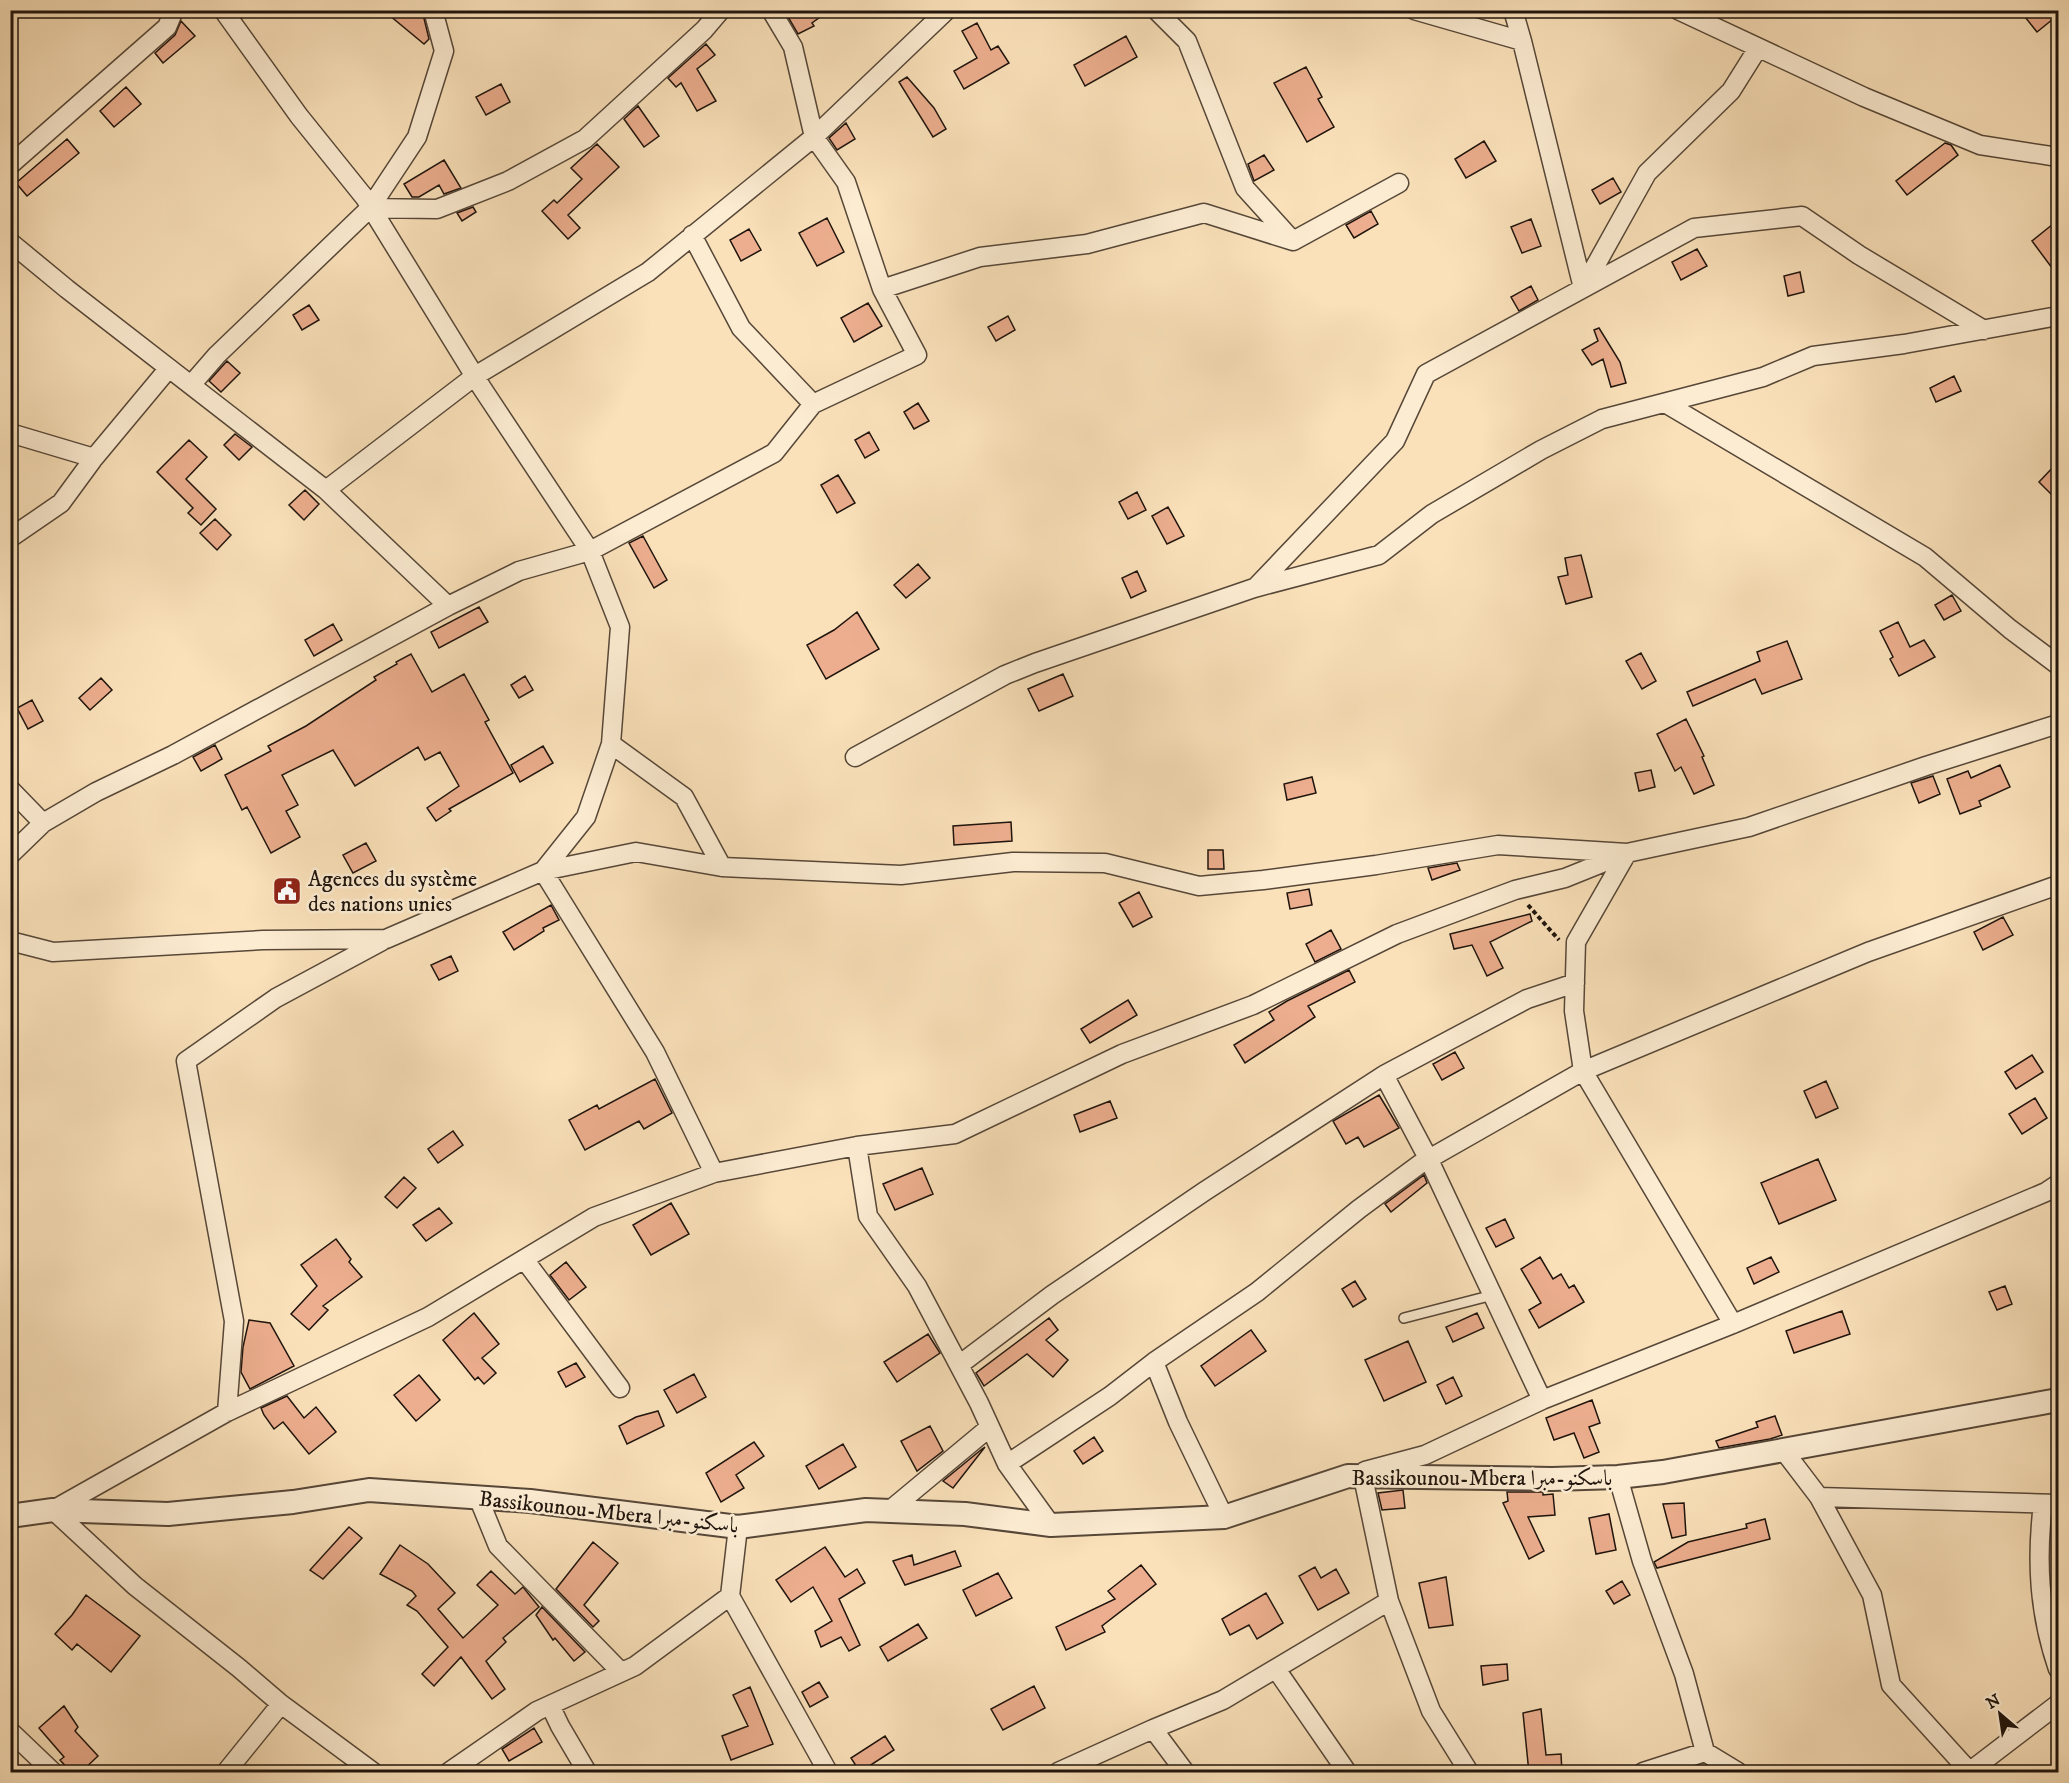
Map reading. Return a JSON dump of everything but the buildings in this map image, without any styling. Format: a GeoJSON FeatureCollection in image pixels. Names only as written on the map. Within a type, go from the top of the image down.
{"type":"FeatureCollection","features":[{"type":"Feature","properties":{"kind":"street"},"geometry":{"type":"LineString","coordinates":[[10,165],[167,27],[174,10]]}},
{"type":"Feature","properties":{"kind":"street"},"geometry":{"type":"LineString","coordinates":[[223,10],[299,116],[370,208],[474,376],[590,551],[620,627],[610,744],[586,817],[543,871]]}},
{"type":"Feature","properties":{"kind":"street"},"geometry":{"type":"LineString","coordinates":[[191,385],[217,355],[370,208],[417,137],[444,51],[433,10]]}},
{"type":"Feature","properties":{"kind":"street"},"geometry":{"type":"LineString","coordinates":[[370,208],[437,209],[508,181],[585,139],[696,37],[721,10]]}},
{"type":"Feature","properties":{"kind":"street"},"geometry":{"type":"LineString","coordinates":[[10,855],[43,823],[96,792],[173,755],[448,606],[519,571],[590,551],[774,453],[813,404],[917,355],[882,289],[846,182],[814,137],[793,47],[771,10]]}},
{"type":"Feature","properties":{"kind":"street"},"geometry":{"type":"LineString","coordinates":[[327,490],[474,376],[648,272],[814,137],[947,10]]}},
{"type":"Feature","properties":{"kind":"street"},"geometry":{"type":"LineString","coordinates":[[1156,10],[1187,41],[1245,188],[1293,241]]}},
{"type":"Feature","properties":{"kind":"street"},"geometry":{"type":"LineString","coordinates":[[1414,10],[1522,41]]}},
{"type":"Feature","properties":{"kind":"street"},"geometry":{"type":"LineString","coordinates":[[1513,10],[1584,288]]}},
{"type":"Feature","properties":{"kind":"street"},"geometry":{"type":"LineString","coordinates":[[1678,10],[1864,98],[1980,145],[2058,156]]}},
{"type":"Feature","properties":{"kind":"street"},"geometry":{"type":"LineString","coordinates":[[1584,288],[1647,172],[1731,90],[1758,48]]}},
{"type":"Feature","properties":{"kind":"street"},"geometry":{"type":"LineString","coordinates":[[882,289],[980,257],[1087,244],[1204,213],[1293,241],[1399,183]]}},
{"type":"Feature","properties":{"kind":"street"},"geometry":{"type":"LineString","coordinates":[[1254,588],[1395,441],[1426,374],[1694,228],[1802,216],[1859,255],[1984,330]]}},
{"type":"Feature","properties":{"kind":"street"},"geometry":{"type":"LineString","coordinates":[[692,236],[741,328],[813,404]]}},
{"type":"Feature","properties":{"kind":"street"},"geometry":{"type":"LineString","coordinates":[[10,242],[67,290],[327,490],[448,606]]}},
{"type":"Feature","properties":{"kind":"street"},"geometry":{"type":"LineString","coordinates":[[855,757],[1005,675],[1035,663],[1254,588],[1379,555],[1432,514],[1541,450],[1602,419],[1763,377],[1813,356],[1904,344],[2058,316]]}},
{"type":"Feature","properties":{"kind":"street"},"geometry":{"type":"LineString","coordinates":[[10,538],[61,503],[94,458],[169,368]]}},
{"type":"Feature","properties":{"kind":"street"},"geometry":{"type":"LineString","coordinates":[[1665,402],[1925,557],[2010,629],[2058,665]]}},
{"type":"Feature","properties":{"kind":"street"},"geometry":{"type":"LineString","coordinates":[[10,433],[94,458]]}},
{"type":"Feature","properties":{"kind":"street"},"geometry":{"type":"LineString","coordinates":[[373,1773],[281,1704],[135,1586],[53,1510],[226,1412],[428,1317],[594,1217],[714,1173],[857,1146],[955,1134],[1122,1054],[1253,1005],[1397,934],[1515,890],[1565,878],[1627,853],[1749,827],[1926,766],[2058,724]]}},
{"type":"Feature","properties":{"kind":"street"},"geometry":{"type":"LineString","coordinates":[[610,744],[684,796],[722,867]]}},
{"type":"Feature","properties":{"kind":"street"},"geometry":{"type":"LineString","coordinates":[[10,789],[43,823]]}},
{"type":"Feature","properties":{"kind":"street"},"geometry":{"type":"LineString","coordinates":[[226,1412],[234,1321],[186,1061],[276,998],[386,939],[543,871],[636,852],[722,867],[901,874],[1013,862],[1105,862],[1199,886],[1376,865],[1498,845],[1627,853]]}},
{"type":"Feature","properties":{"kind":"street"},"geometry":{"type":"LineString","coordinates":[[1627,853],[1576,942],[1574,1011],[1583,1071],[1733,1324]]}},
{"type":"Feature","properties":{"kind":"street"},"geometry":{"type":"LineString","coordinates":[[543,871],[655,1052],[714,1173]]}},
{"type":"Feature","properties":{"kind":"street"},"geometry":{"type":"LineString","coordinates":[[1007,1464],[1110,1396],[1154,1362],[1257,1292],[1359,1209],[1429,1160],[1583,1071],[1868,952],[2058,885]]}},
{"type":"Feature","properties":{"kind":"street"},"geometry":{"type":"LineString","coordinates":[[10,941],[53,952],[263,940],[386,939]]}},
{"type":"Feature","properties":{"kind":"street"},"geometry":{"type":"LineString","coordinates":[[959,1365],[1061,1289],[1205,1191],[1384,1075],[1527,999],[1575,983]]}},
{"type":"Feature","properties":{"kind":"street"},"geometry":{"type":"LineString","coordinates":[[1384,1075],[1429,1160],[1542,1400]]}},
{"type":"Feature","properties":{"kind":"street"},"geometry":{"type":"LineString","coordinates":[[857,1146],[868,1216],[917,1286],[959,1365],[1007,1464],[1051,1525]]}},
{"type":"Feature","properties":{"kind":"street"},"geometry":{"type":"LineString","coordinates":[[1469,1773],[1431,1711],[1389,1601],[1355,1476],[1425,1455],[1542,1400],[1733,1324],[2046,1192],[2058,1184]]}},
{"type":"Feature","properties":{"kind":"street"},"geometry":{"type":"LineString","coordinates":[[524,1259],[620,1388]]}},
{"type":"Feature","properties":{"kind":"street"},"geometry":{"type":"LineString","coordinates":[[1154,1362],[1178,1422],[1224,1517]]}},
{"type":"Feature","properties":{"kind":"street","name":"Bassikounou-Mbera باسكنو-مبرا"},"geometry":{"type":"LineString","coordinates":[[10,1516],[53,1510],[168,1514],[293,1502],[369,1490],[530,1501],[738,1527],[866,1510],[965,1514],[1051,1525],[1224,1517],[1355,1476],[1552,1479],[1618,1477],[1663,1472],[2058,1400]]}},
{"type":"Feature","properties":{"kind":"street"},"geometry":{"type":"LineString","coordinates":[[889,1511],[990,1427]]}},
{"type":"Feature","properties":{"kind":"street"},"geometry":{"type":"LineString","coordinates":[[1784,1450],[1819,1497],[1872,1595],[1891,1685],[1970,1772],[2058,1704]]}},
{"type":"Feature","properties":{"kind":"street"},"geometry":{"type":"LineString","coordinates":[[1618,1477],[1642,1562],[1684,1674],[1705,1752],[1738,1773]]}},
{"type":"Feature","properties":{"kind":"street"},"geometry":{"type":"LineString","coordinates":[[478,1497],[498,1546],[621,1672]]}},
{"type":"Feature","properties":{"kind":"street"},"geometry":{"type":"LineString","coordinates":[[1819,1497],[2051,1504],[2039,1535],[2038,1566],[2040,1597],[2055,1649],[2058,1669]]}},
{"type":"Feature","properties":{"kind":"street"},"geometry":{"type":"LineString","coordinates":[[738,1527],[730,1596],[828,1773]]}},
{"type":"Feature","properties":{"kind":"street"},"geometry":{"type":"LineString","coordinates":[[449,1773],[537,1711],[635,1666],[730,1596]]}},
{"type":"Feature","properties":{"kind":"street"},"geometry":{"type":"LineString","coordinates":[[1058,1773],[1153,1729],[1223,1700],[1389,1601]]}},
{"type":"Feature","properties":{"kind":"street"},"geometry":{"type":"LineString","coordinates":[[1276,1669],[1347,1773]]}},
{"type":"Feature","properties":{"kind":"street"},"geometry":{"type":"LineString","coordinates":[[226,1773],[281,1704]]}},
{"type":"Feature","properties":{"kind":"street"},"geometry":{"type":"LineString","coordinates":[[550,1705],[587,1773]]}},
{"type":"Feature","properties":{"kind":"street"},"geometry":{"type":"LineString","coordinates":[[1153,1729],[1185,1773]]}},
{"type":"Feature","properties":{"kind":"street"},"geometry":{"type":"LineString","coordinates":[[10,1731],[53,1773]]}},
{"type":"Feature","properties":{"kind":"street"},"geometry":{"type":"LineString","coordinates":[[1643,1773],[1705,1752]]}},
{"type":"Feature","properties":{"kind":"lane"},"geometry":{"type":"LineString","coordinates":[[1404,1318],[1493,1295]]}},
{"type":"Feature","properties":{"kind":"place","name":"Agences du système des nations unies"},"geometry":{"type":"Point","coordinates":[287,891]}}]}
